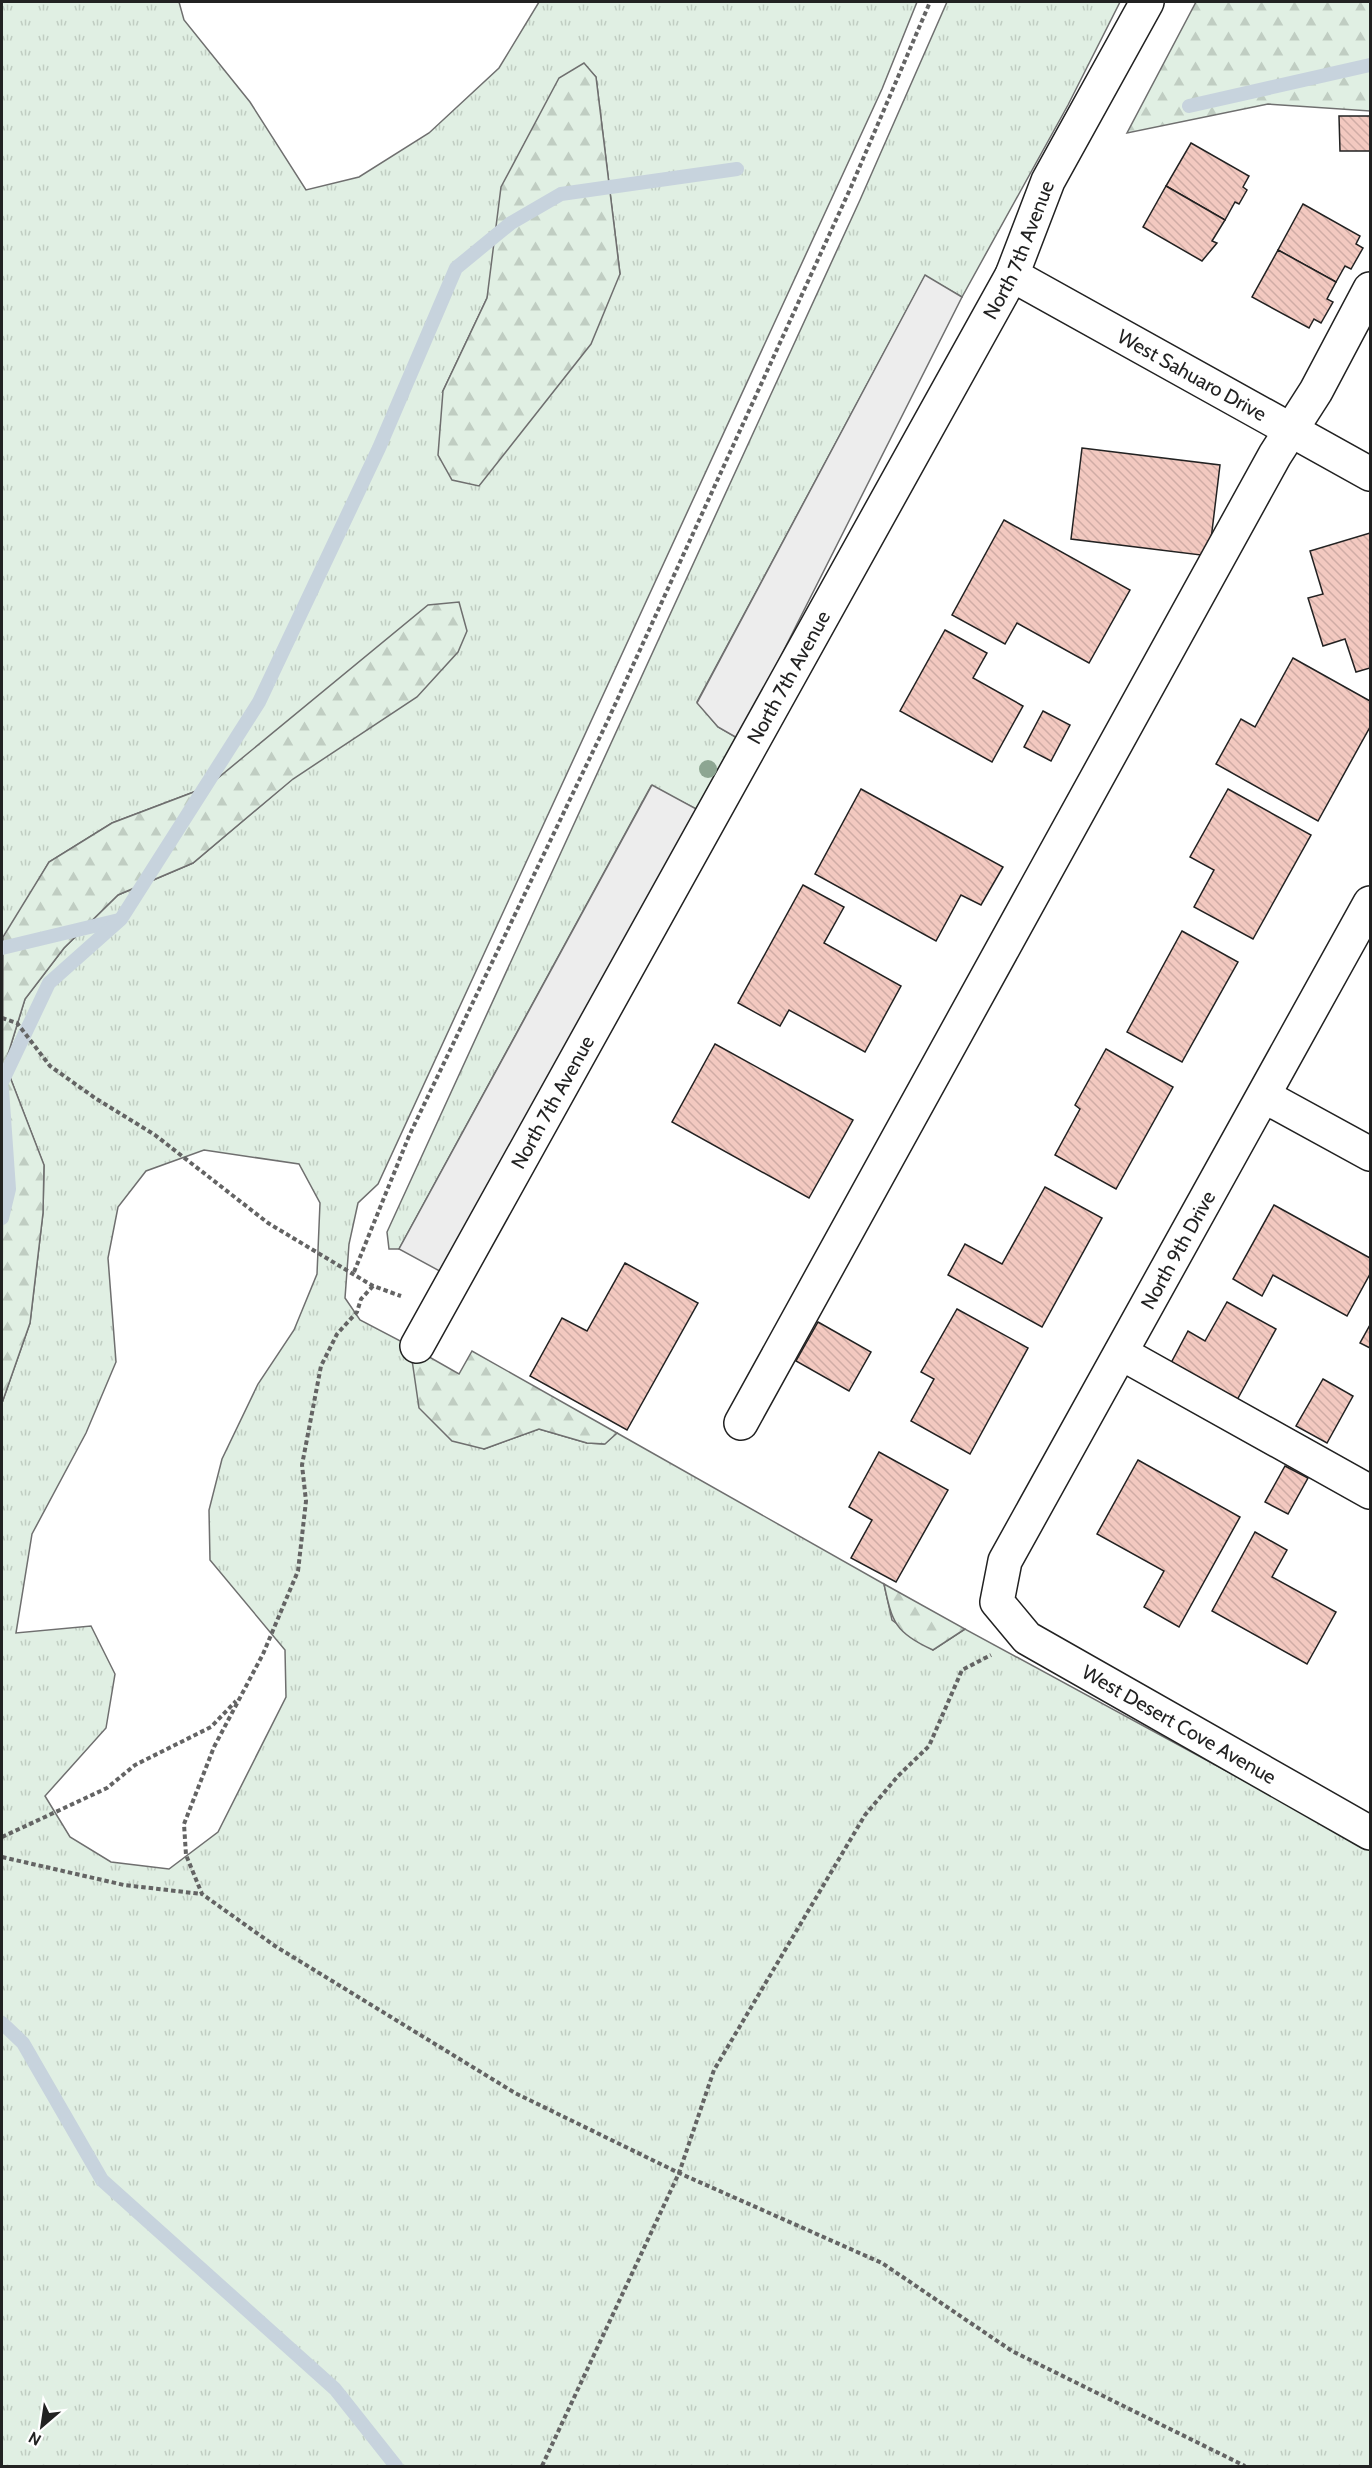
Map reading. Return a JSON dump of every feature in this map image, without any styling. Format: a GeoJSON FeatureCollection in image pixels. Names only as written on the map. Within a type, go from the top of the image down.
{"type":"FeatureCollection","features":[{"type":"Feature","properties":{"kind":"street","name":"North 7th Avenue"},"geometry":{"type":"LineString","coordinates":[[417,1346],[1012,274],[1048,181],[1147,2]]}},
{"type":"Feature","properties":{"kind":"street","name":"West Sahuaro Drive"},"geometry":{"type":"LineString","coordinates":[[1012,274],[1371,474]]}},
{"type":"Feature","properties":{"kind":"street"},"geometry":{"type":"LineString","coordinates":[[741,1423],[956,1029],[1050,868],[1275,455],[1317,391],[1371,289]]}},
{"type":"Feature","properties":{"kind":"street","name":"North 9th Drive"},"geometry":{"type":"LineString","coordinates":[[997,1602],[1005,1561],[1371,903]]}},
{"type":"Feature","properties":{"kind":"street"},"geometry":{"type":"LineString","coordinates":[[1264,1096],[1371,1154]]}},
{"type":"Feature","properties":{"kind":"street"},"geometry":{"type":"LineString","coordinates":[[1121,1353],[1371,1492]]}},
{"type":"Feature","properties":{"kind":"street","name":"West Desert Cove Avenue"},"geometry":{"type":"LineString","coordinates":[[997,1602],[1027,1638],[1371,1833]]}},
{"type":"Feature","properties":{"kind":"path"},"geometry":{"type":"LineString","coordinates":[[354,1272],[409,1136],[608,720],[851,187],[930,2]]}},
{"type":"Feature","properties":{"kind":"path"},"geometry":{"type":"LineString","coordinates":[[2,1018],[17,1023],[50,1066],[59,1073],[155,1135],[268,1223],[311,1250],[354,1272],[373,1286],[437,1309]]}},
{"type":"Feature","properties":{"kind":"path"},"geometry":{"type":"LineString","coordinates":[[202,1894],[186,1856],[184,1824],[214,1748],[263,1654],[298,1571],[306,1501],[302,1465],[321,1366],[337,1334],[357,1312],[361,1299],[373,1286]]}},
{"type":"Feature","properties":{"kind":"path"},"geometry":{"type":"LineString","coordinates":[[542,2466],[679,2173],[714,2070],[865,1815],[929,1746],[962,1670],[1027,1638]]}},
{"type":"Feature","properties":{"kind":"path"},"geometry":{"type":"LineString","coordinates":[[2,1837],[107,1788],[135,1765],[212,1727],[241,1696]]}},
{"type":"Feature","properties":{"kind":"path"},"geometry":{"type":"LineString","coordinates":[[2,1857],[124,1885],[202,1894],[275,1946],[514,2093],[679,2173],[882,2263],[1012,2351],[1245,2466]]}},
{"type":"Feature","properties":{"kind":"green space"},"geometry":{"type":"Polygon","coordinates":[[[2,2],[179,2],[184,20],[250,102],[306,190],[359,177],[429,133],[499,68],[539,2],[917,2],[882,89],[378,1184],[358,1203],[349,1244],[345,1298],[360,1320],[410,1346],[484,1449],[539,1429],[587,1443],[604,1444],[617,1433],[884,1584],[892,1620],[933,1650],[965,1629],[1370,1849],[1370,2466],[2,2466],[2,1403],[30,1323],[43,1213],[44,1166],[5,1064],[25,999],[64,948],[118,895],[193,863],[292,779],[253,751],[207,787],[112,823],[49,862],[2,943],[2,2]],[[584,64],[487,298],[443,391],[620,274],[596,77],[584,64]],[[204,1150],[146,1171],[118,1207],[108,1258],[116,1362],[86,1433],[32,1534],[16,1633],[91,1626],[115,1674],[106,1728],[45,1796],[70,1837],[111,1862],[169,1869],[218,1832],[286,1697],[285,1650],[210,1560],[209,1510],[222,1459],[258,1384],[294,1330],[317,1274],[320,1203],[299,1164],[204,1150]]]}},
{"type":"Feature","properties":{"kind":"green space"},"geometry":{"type":"Polygon","coordinates":[[[947,2],[1120,2],[1068,105],[962,297],[925,276],[697,702],[718,727],[739,739],[700,811],[651,786],[399,1249],[389,1249],[387,1232],[860,200],[947,2]]]}},
{"type":"Feature","properties":{"kind":"green space"},"geometry":{"type":"Polygon","coordinates":[[[1196,2],[1370,2],[1370,111],[1268,104],[1127,133],[1196,2]]]}},
{"type":"Feature","properties":{"kind":"green space"},"geometry":{"type":"Polygon","coordinates":[[[584,63],[596,77],[620,274],[591,344],[479,486],[452,480],[438,455],[443,391],[487,298],[501,187],[559,78],[584,63]]]}},
{"type":"Feature","properties":{"kind":"green space"},"geometry":{"type":"Polygon","coordinates":[[[459,602],[467,631],[458,652],[417,697],[293,779],[193,863],[118,895],[64,948],[25,999],[5,1064],[44,1165],[43,1213],[30,1323],[2,1403],[3,937],[49,862],[112,823],[207,787],[428,605],[459,602]]]}},
{"type":"Feature","properties":{"kind":"green space"},"geometry":{"type":"Polygon","coordinates":[[[410,1346],[459,1374],[472,1351],[617,1433],[605,1444],[587,1443],[539,1429],[484,1449],[452,1441],[419,1408],[410,1346]]]}},
{"type":"Feature","properties":{"kind":"green space"},"geometry":{"type":"Polygon","coordinates":[[[884,1584],[965,1629],[933,1650],[920,1644],[897,1625],[884,1584]]]}},
{"type":"Feature","properties":{"kind":"shaded area"},"geometry":{"type":"Polygon","coordinates":[[[925,275],[962,297],[739,739],[718,727],[697,703],[925,275]]]}},
{"type":"Feature","properties":{"kind":"shaded area"},"geometry":{"type":"Polygon","coordinates":[[[652,785],[700,811],[447,1275],[399,1249],[652,785]]]}},
{"type":"Feature","properties":{"kind":"building"},"geometry":{"type":"Polygon","coordinates":[[[1339,116],[1370,116],[1370,151],[1340,151],[1339,116]]]}},
{"type":"Feature","properties":{"kind":"building"},"geometry":{"type":"Polygon","coordinates":[[[1191,143],[1249,176],[1243,187],[1247,190],[1239,204],[1235,202],[1225,220],[1166,186],[1191,143]]]}},
{"type":"Feature","properties":{"kind":"building"},"geometry":{"type":"Polygon","coordinates":[[[1166,186],[1225,220],[1212,241],[1217,243],[1202,261],[1143,227],[1166,186]]]}},
{"type":"Feature","properties":{"kind":"building"},"geometry":{"type":"Polygon","coordinates":[[[1303,204],[1360,236],[1356,244],[1363,248],[1351,269],[1345,266],[1336,282],[1278,250],[1303,204]]]}},
{"type":"Feature","properties":{"kind":"building"},"geometry":{"type":"Polygon","coordinates":[[[1278,250],[1336,282],[1327,299],[1333,302],[1321,323],[1314,319],[1309,328],[1252,297],[1278,250]]]}},
{"type":"Feature","properties":{"kind":"building"},"geometry":{"type":"Polygon","coordinates":[[[1082,448],[1220,465],[1209,556],[1071,539],[1082,448]]]}},
{"type":"Feature","properties":{"kind":"building"},"geometry":{"type":"Polygon","coordinates":[[[1004,520],[1130,590],[1089,663],[1017,623],[1005,644],[952,615],[1004,520]]]}},
{"type":"Feature","properties":{"kind":"building"},"geometry":{"type":"Polygon","coordinates":[[[1370,533],[1370,668],[1356,672],[1345,639],[1323,646],[1308,598],[1323,594],[1310,551],[1370,533]]]}},
{"type":"Feature","properties":{"kind":"building"},"geometry":{"type":"Polygon","coordinates":[[[945,630],[987,653],[973,678],[1023,706],[992,762],[900,711],[945,630]]]}},
{"type":"Feature","properties":{"kind":"building"},"geometry":{"type":"Polygon","coordinates":[[[1293,658],[1370,701],[1370,727],[1318,821],[1216,764],[1241,719],[1255,727],[1293,658]]]}},
{"type":"Feature","properties":{"kind":"building"},"geometry":{"type":"Polygon","coordinates":[[[1043,711],[1070,725],[1051,761],[1024,747],[1043,711]]]}},
{"type":"Feature","properties":{"kind":"building"},"geometry":{"type":"Polygon","coordinates":[[[861,789],[1003,867],[981,905],[961,895],[936,941],[815,874],[861,789]]]}},
{"type":"Feature","properties":{"kind":"building"},"geometry":{"type":"Polygon","coordinates":[[[1228,789],[1311,835],[1253,939],[1194,907],[1214,870],[1190,857],[1228,789]]]}},
{"type":"Feature","properties":{"kind":"building"},"geometry":{"type":"Polygon","coordinates":[[[803,885],[844,907],[824,943],[901,986],[865,1052],[789,1010],[780,1026],[738,1003],[803,885]]]}},
{"type":"Feature","properties":{"kind":"building"},"geometry":{"type":"Polygon","coordinates":[[[1182,931],[1238,962],[1182,1062],[1127,1032],[1182,931]]]}},
{"type":"Feature","properties":{"kind":"building"},"geometry":{"type":"Polygon","coordinates":[[[715,1044],[853,1120],[809,1198],[672,1122],[715,1044]]]}},
{"type":"Feature","properties":{"kind":"building"},"geometry":{"type":"Polygon","coordinates":[[[1106,1049],[1173,1087],[1116,1189],[1055,1155],[1080,1109],[1075,1105],[1106,1049]]]}},
{"type":"Feature","properties":{"kind":"building"},"geometry":{"type":"Polygon","coordinates":[[[1045,1187],[1102,1218],[1042,1327],[948,1275],[965,1244],[1002,1264],[1045,1187]]]}},
{"type":"Feature","properties":{"kind":"building"},"geometry":{"type":"Polygon","coordinates":[[[1274,1205],[1370,1258],[1370,1274],[1347,1316],[1273,1275],[1262,1296],[1233,1279],[1274,1205]]]}},
{"type":"Feature","properties":{"kind":"building"},"geometry":{"type":"Polygon","coordinates":[[[625,1263],[698,1303],[627,1430],[530,1376],[562,1318],[587,1331],[625,1263]]]}},
{"type":"Feature","properties":{"kind":"building"},"geometry":{"type":"Polygon","coordinates":[[[1227,1302],[1276,1329],[1237,1400],[1171,1363],[1188,1331],[1205,1341],[1227,1302]]]}},
{"type":"Feature","properties":{"kind":"building"},"geometry":{"type":"Polygon","coordinates":[[[957,1309],[1028,1348],[970,1454],[911,1421],[934,1379],[921,1372],[957,1309]]]}},
{"type":"Feature","properties":{"kind":"building"},"geometry":{"type":"Polygon","coordinates":[[[818,1322],[871,1352],[849,1391],[796,1361],[818,1322]]]}},
{"type":"Feature","properties":{"kind":"building"},"geometry":{"type":"Polygon","coordinates":[[[1370,1325],[1370,1348],[1360,1343],[1370,1325]]]}},
{"type":"Feature","properties":{"kind":"building"},"geometry":{"type":"Polygon","coordinates":[[[1323,1379],[1353,1396],[1327,1443],[1296,1426],[1323,1379]]]}},
{"type":"Feature","properties":{"kind":"building"},"geometry":{"type":"Polygon","coordinates":[[[879,1452],[948,1490],[896,1582],[851,1558],[872,1520],[849,1507],[879,1452]]]}},
{"type":"Feature","properties":{"kind":"building"},"geometry":{"type":"Polygon","coordinates":[[[1138,1460],[1240,1517],[1179,1627],[1144,1607],[1164,1571],[1097,1534],[1138,1460]]]}},
{"type":"Feature","properties":{"kind":"building"},"geometry":{"type":"Polygon","coordinates":[[[1285,1466],[1308,1478],[1288,1514],[1265,1502],[1285,1466]]]}},
{"type":"Feature","properties":{"kind":"building"},"geometry":{"type":"Polygon","coordinates":[[[1255,1532],[1287,1550],[1272,1577],[1336,1612],[1307,1664],[1212,1611],[1255,1532]]]}},
{"type":"Feature","properties":{"kind":"waterway"},"geometry":{"type":"LineString","coordinates":[[1189,106],[1370,65]]}},
{"type":"Feature","properties":{"kind":"waterway"},"geometry":{"type":"LineString","coordinates":[[2,1082],[49,983],[121,919],[259,702],[379,448],[456,268],[511,223],[561,194],[737,169]]}},
{"type":"Feature","properties":{"kind":"waterway"},"geometry":{"type":"LineString","coordinates":[[2,948],[119,920]]}},
{"type":"Feature","properties":{"kind":"waterway"},"geometry":{"type":"LineString","coordinates":[[2,1089],[9,1189],[2,1218]]}},
{"type":"Feature","properties":{"kind":"waterway"},"geometry":{"type":"LineString","coordinates":[[2,2023],[23,2043],[102,2180],[335,2389],[396,2466]]}}]}
